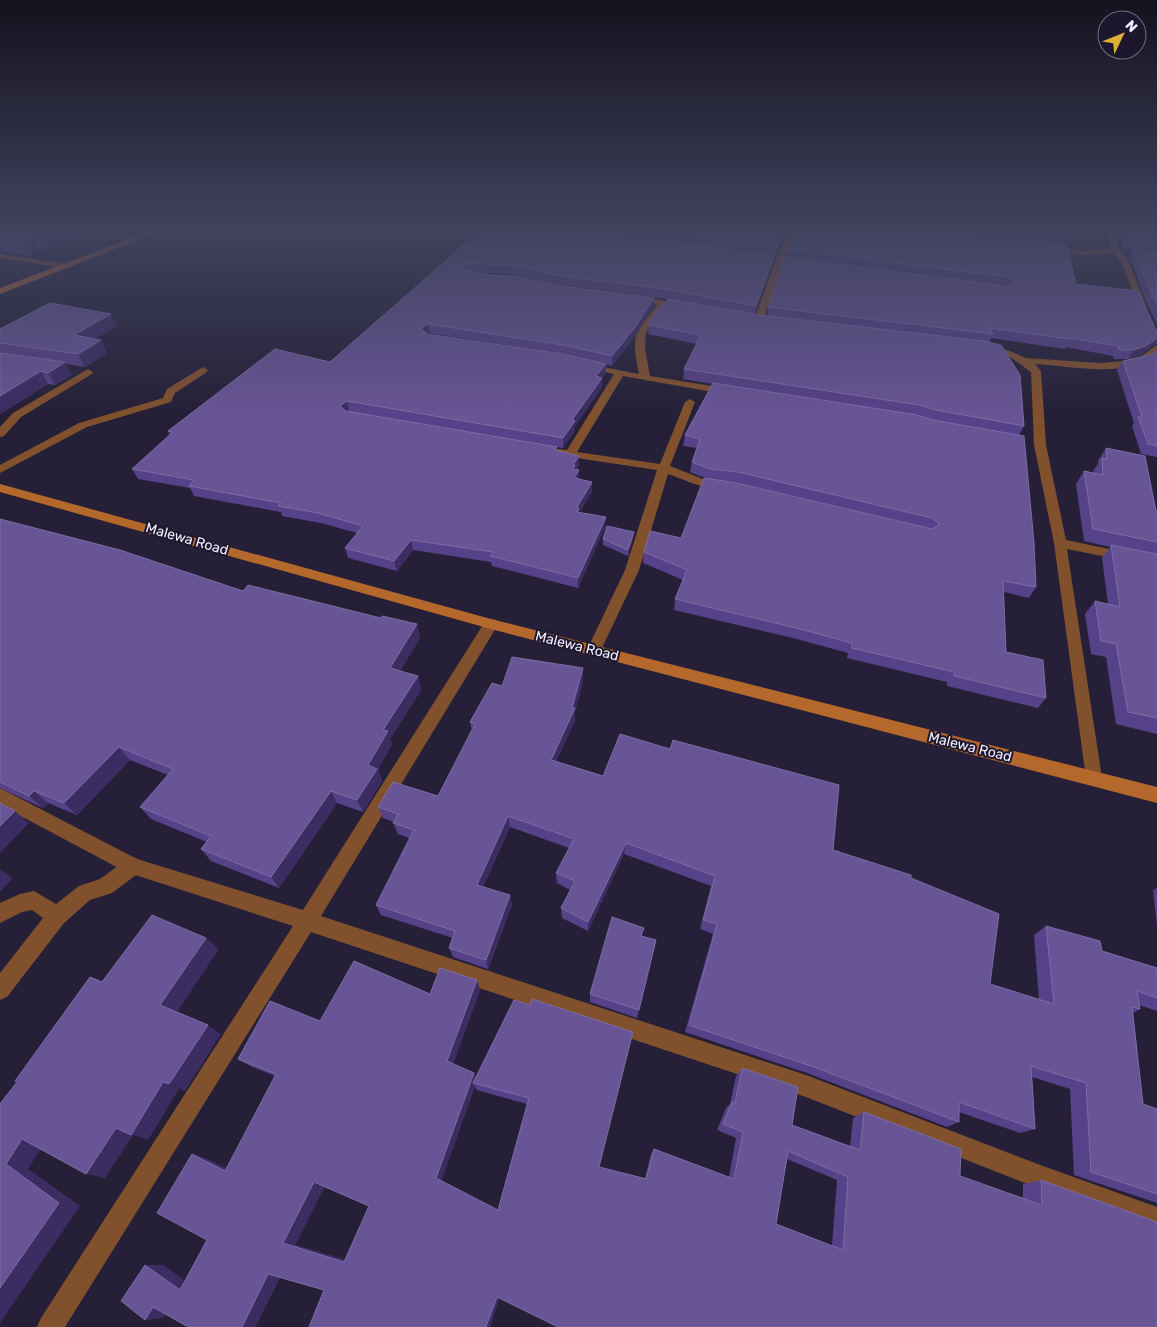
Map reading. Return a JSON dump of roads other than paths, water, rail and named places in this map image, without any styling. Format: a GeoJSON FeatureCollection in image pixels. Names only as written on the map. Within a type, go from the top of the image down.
{"type":"FeatureCollection","features":[{"type":"Feature","properties":{"kind":"street"},"geometry":{"type":"LineString","coordinates":[[767,290],[754,319],[787,323]]}},
{"type":"Feature","properties":{"kind":"street"},"geometry":{"type":"LineString","coordinates":[[1136,290],[1145,313],[1151,314]]}},
{"type":"Feature","properties":{"kind":"street"},"geometry":{"type":"LineString","coordinates":[[620,297],[694,308]]}},
{"type":"Feature","properties":{"kind":"street"},"geometry":{"type":"LineString","coordinates":[[645,378],[638,341],[648,321],[658,312],[662,305],[657,302]]}},
{"type":"Feature","properties":{"kind":"street"},"geometry":{"type":"LineString","coordinates":[[969,345],[999,351],[1026,361],[1115,365],[1139,362],[1154,352],[1157,367]]}},
{"type":"Feature","properties":{"kind":"street"},"geometry":{"type":"LineString","coordinates":[[1026,361],[1036,371],[1035,444],[1060,543],[1094,778]]}},
{"type":"Feature","properties":{"kind":"street"},"geometry":{"type":"LineString","coordinates":[[573,362],[645,378],[742,394]]}},
{"type":"Feature","properties":{"kind":"street"},"geometry":{"type":"LineString","coordinates":[[0,434],[17,415],[88,372],[69,370]]}},
{"type":"Feature","properties":{"kind":"street"},"geometry":{"type":"LineString","coordinates":[[0,470],[83,425],[166,400],[171,391],[204,370]]}},
{"type":"Feature","properties":{"kind":"street"},"geometry":{"type":"LineString","coordinates":[[571,453],[620,372]]}},
{"type":"Feature","properties":{"kind":"street"},"geometry":{"type":"LineString","coordinates":[[594,650],[632,570],[664,468],[690,402]]}},
{"type":"Feature","properties":{"kind":"street"},"geometry":{"type":"LineString","coordinates":[[534,448],[664,468],[706,484],[735,488]]}},
{"type":"Feature","properties":{"kind":"street","name":"Malewa Road"},"geometry":{"type":"LineString","coordinates":[[0,488],[491,624],[1157,795]]}},
{"type":"Feature","properties":{"kind":"street"},"geometry":{"type":"LineString","coordinates":[[1060,543],[1157,563]]}},
{"type":"Feature","properties":{"kind":"street"},"geometry":{"type":"LineString","coordinates":[[50,1327],[491,624]]}},
{"type":"Feature","properties":{"kind":"street"},"geometry":{"type":"LineString","coordinates":[[0,796],[132,866],[307,920],[806,1086],[1043,1178],[1157,1219]]}},
{"type":"Feature","properties":{"kind":"street"},"geometry":{"type":"LineString","coordinates":[[0,990],[57,916],[86,892],[105,886],[132,866]]}},
{"type":"Feature","properties":{"kind":"street"},"geometry":{"type":"LineString","coordinates":[[0,913],[20,903],[34,900],[57,916]]}}]}
